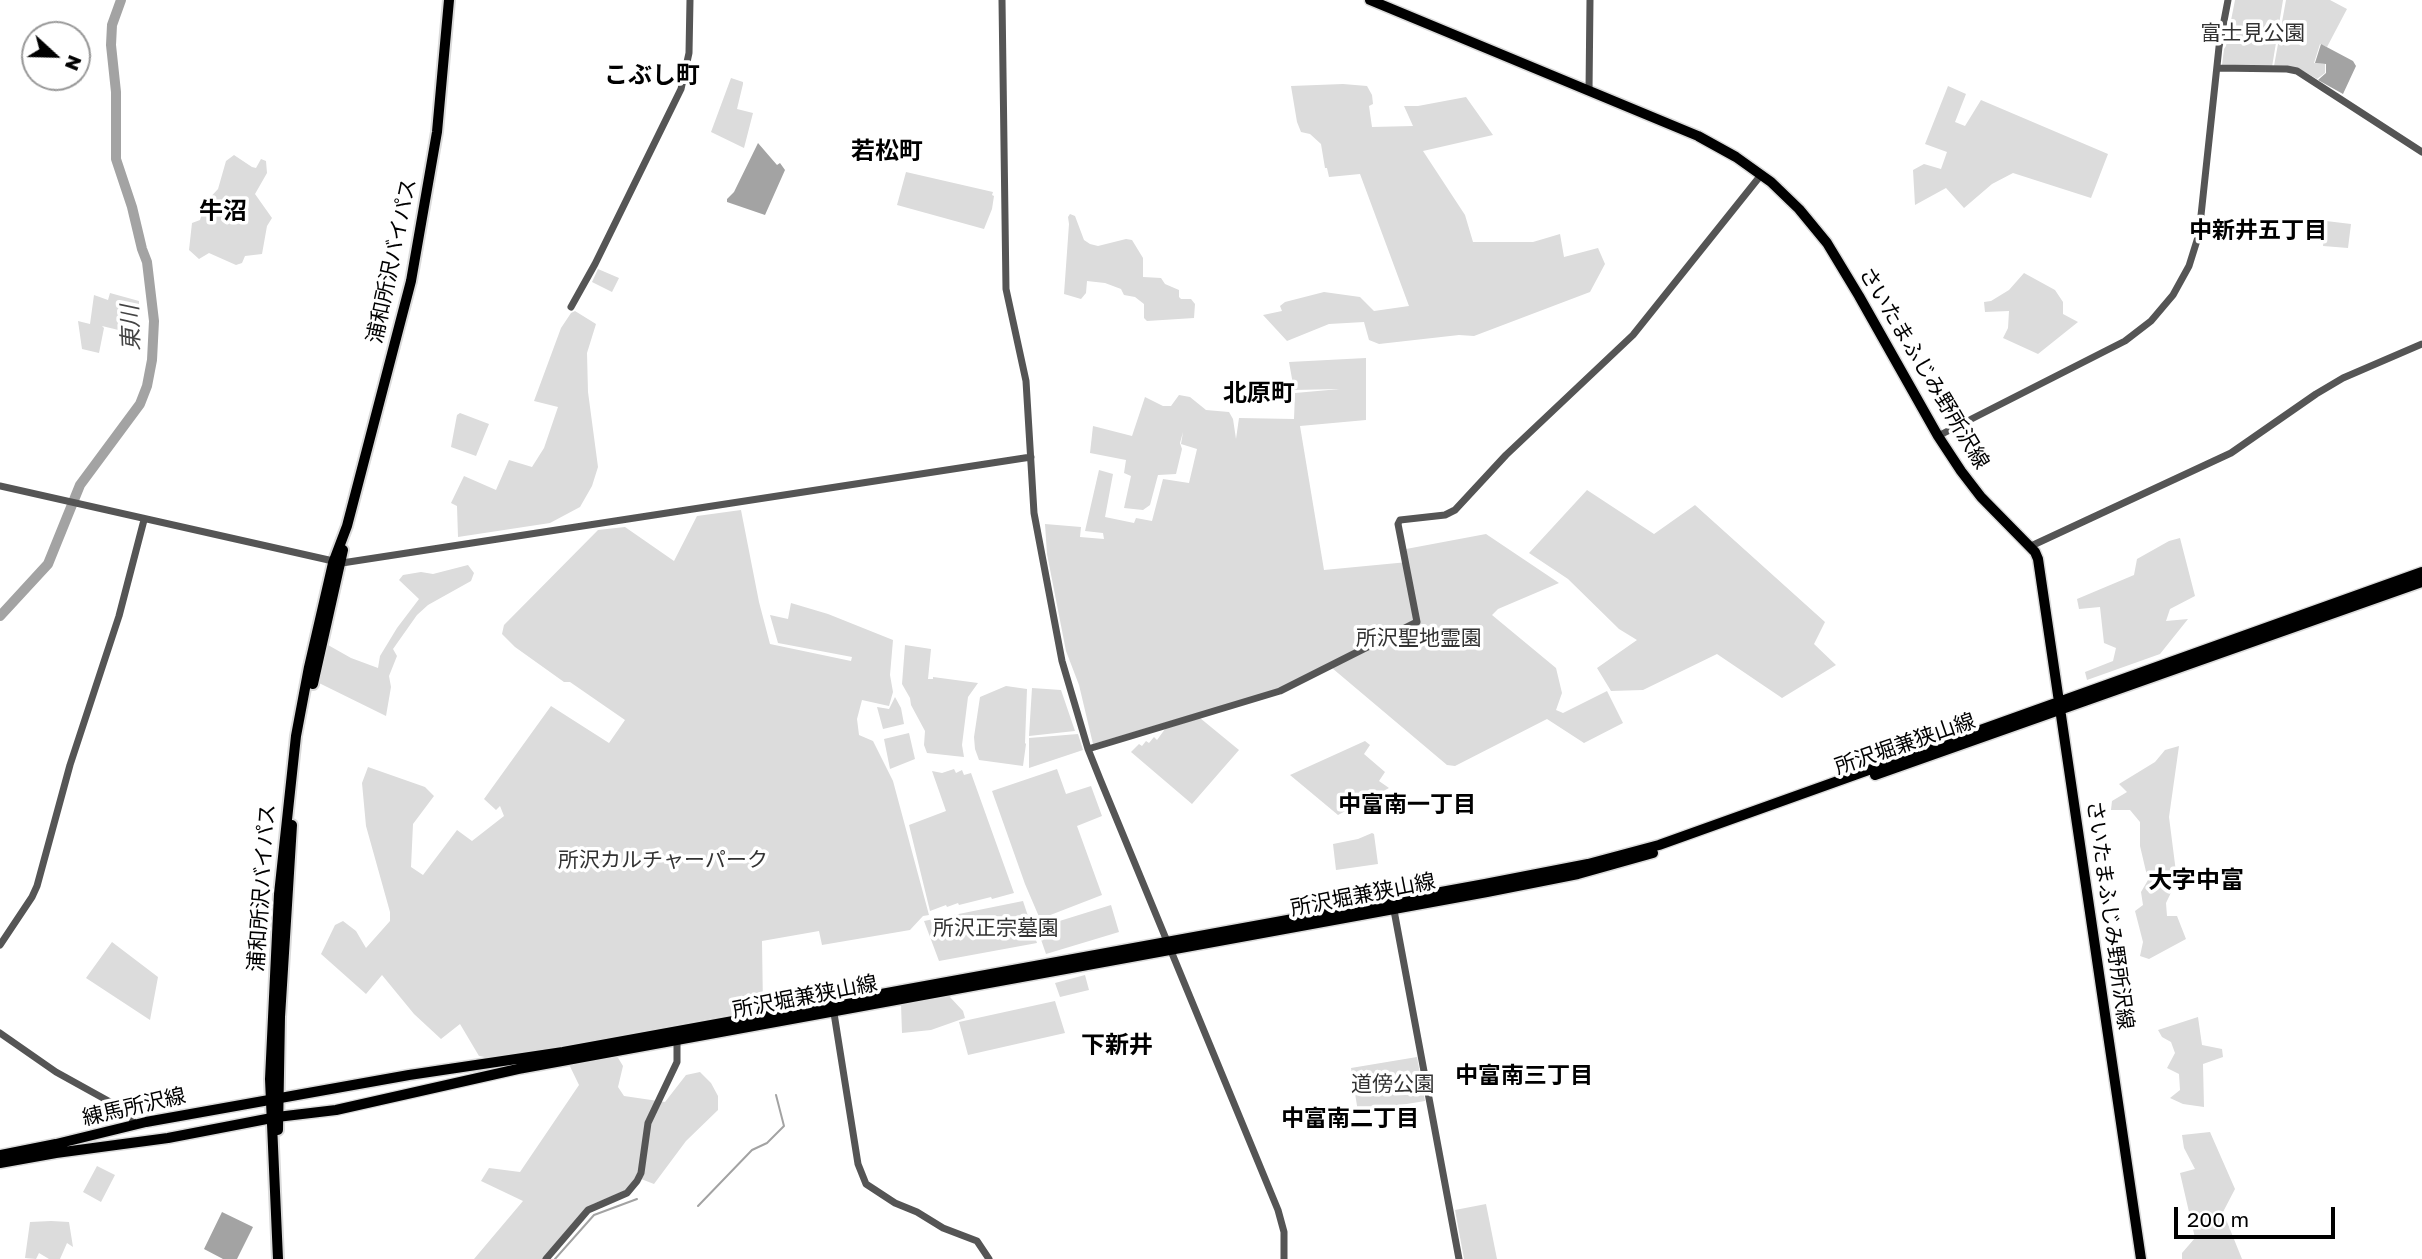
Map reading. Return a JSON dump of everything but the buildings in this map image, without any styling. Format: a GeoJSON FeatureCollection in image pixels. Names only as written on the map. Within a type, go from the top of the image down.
{"type":"FeatureCollection","features":[{"type":"Feature","properties":{"kind":"highway","name":"浦和所沢バイパス"},"geometry":{"type":"LineString","coordinates":[[278,1259],[273,1100],[293,819],[303,737],[337,563],[411,281],[437,132],[449,0]]}},
{"type":"Feature","properties":{"kind":"highway","name":"浦和所沢バイパス"},"geometry":{"type":"LineString","coordinates":[[273,1118],[285,1259]]}},
{"type":"Feature","properties":{"kind":"main road","name":"さいたまふじみ野所沢線"},"geometry":{"type":"LineString","coordinates":[[1370,0],[1707,141],[1762,175],[1800,209],[1827,243],[1938,436],[1981,497],[2031,546],[2038,559],[2140,1259]]}},
{"type":"Feature","properties":{"kind":"main road","name":"所沢堀兼狭山線"},"geometry":{"type":"LineString","coordinates":[[2060,705],[2422,572]]}},
{"type":"Feature","properties":{"kind":"main road","name":"所沢堀兼狭山線"},"geometry":{"type":"LineString","coordinates":[[273,1118],[336,1110],[677,1036],[1392,904],[1588,864],[1659,845],[2422,582]]}},
{"type":"Feature","properties":{"kind":"main road","name":"所沢堀兼狭山線"},"geometry":{"type":"LineString","coordinates":[[273,1100],[409,1075],[677,1036]]}},
{"type":"Feature","properties":{"kind":"main road","name":"練馬所沢線"},"geometry":{"type":"LineString","coordinates":[[0,1155],[134,1124],[273,1100]]}},
{"type":"Feature","properties":{"kind":"main road","name":"練馬所沢線"},"geometry":{"type":"LineString","coordinates":[[0,1163],[59,1152],[168,1138],[273,1118]]}},
{"type":"Feature","properties":{"kind":"street"},"geometry":{"type":"LineString","coordinates":[[571,307],[681,89],[689,53],[690,0]]}},
{"type":"Feature","properties":{"kind":"street"},"geometry":{"type":"LineString","coordinates":[[1002,0],[1006,289],[1028,395],[1039,549],[1062,661],[1088,749],[1278,1210],[1285,1240],[1284,1259]]}},
{"type":"Feature","properties":{"kind":"street"},"geometry":{"type":"LineString","coordinates":[[1589,91],[1590,0]]}},
{"type":"Feature","properties":{"kind":"street"},"geometry":{"type":"LineString","coordinates":[[1938,436],[2125,341],[2162,310],[2185,276],[2198,239],[2217,68],[2228,0]]}},
{"type":"Feature","properties":{"kind":"street"},"geometry":{"type":"LineString","coordinates":[[2217,68],[2297,71],[2422,152]]}},
{"type":"Feature","properties":{"kind":"street"},"geometry":{"type":"LineString","coordinates":[[1088,749],[1280,691],[1417,622],[1398,524],[1401,520],[1445,515],[1455,510],[1506,454],[1633,335],[1762,175]]}},
{"type":"Feature","properties":{"kind":"street"},"geometry":{"type":"LineString","coordinates":[[2031,546],[2231,453],[2334,384],[2422,344]]}},
{"type":"Feature","properties":{"kind":"street"},"geometry":{"type":"LineString","coordinates":[[0,486],[337,563],[1031,457]]}},
{"type":"Feature","properties":{"kind":"street"},"geometry":{"type":"LineString","coordinates":[[0,945],[37,887],[70,765],[114,631],[144,520]]}},
{"type":"Feature","properties":{"kind":"street"},"geometry":{"type":"LineString","coordinates":[[1392,904],[1459,1259]]}},
{"type":"Feature","properties":{"kind":"street"},"geometry":{"type":"LineString","coordinates":[[833,1007],[858,1164],[866,1184],[885,1198],[917,1212],[943,1228],[977,1241],[989,1259]]}},
{"type":"Feature","properties":{"kind":"street"},"geometry":{"type":"LineString","coordinates":[[0,1033],[56,1072],[130,1113],[134,1124]]}},
{"type":"Feature","properties":{"kind":"street"},"geometry":{"type":"LineString","coordinates":[[546,1259],[588,1210],[620,1197],[632,1189],[637,1181],[641,1173],[648,1123],[677,1062],[677,1036]]}},
{"type":"Feature","properties":{"kind":"green space","name":"富士見公園"},"geometry":{"type":"Polygon","coordinates":[[[2235,0],[2283,0],[2272,67],[2222,65],[2235,0]]]}},
{"type":"Feature","properties":{"kind":"green space"},"geometry":{"type":"Polygon","coordinates":[[[2286,0],[2330,0],[2347,9],[2327,47],[2320,44],[2314,63],[2325,64],[2325,73],[2317,79],[2300,69],[2274,66],[2286,0]]]}},
{"type":"Feature","properties":{"kind":"green space"},"geometry":{"type":"Polygon","coordinates":[[[731,78],[743,82],[737,109],[753,113],[744,148],[711,132],[731,78]]]}},
{"type":"Feature","properties":{"kind":"green space"},"geometry":{"type":"Polygon","coordinates":[[[1291,86],[1367,86],[1372,95],[1373,104],[1369,106],[1372,127],[1413,126],[1404,106],[1466,97],[1493,135],[1423,151],[1465,215],[1473,242],[1533,242],[1560,234],[1564,257],[1598,248],[1605,264],[1590,292],[1474,336],[1459,335],[1379,344],[1369,340],[1364,322],[1329,324],[1287,341],[1263,315],[1282,311],[1280,306],[1285,302],[1324,292],[1360,297],[1374,311],[1409,306],[1360,174],[1329,177],[1321,144],[1310,134],[1301,132],[1297,122],[1291,86]]]}},
{"type":"Feature","properties":{"kind":"green space"},"geometry":{"type":"Polygon","coordinates":[[[1948,86],[1966,94],[1955,122],[1965,126],[1981,100],[2108,154],[2091,198],[2013,173],[1992,184],[1964,208],[1946,188],[1915,205],[1913,170],[1924,164],[1941,169],[1947,152],[1925,144],[1948,86]]]}},
{"type":"Feature","properties":{"kind":"green space"},"geometry":{"type":"Polygon","coordinates":[[[234,155],[256,168],[261,159],[266,161],[267,173],[255,194],[272,218],[267,226],[262,254],[245,256],[242,263],[236,265],[209,253],[199,259],[189,250],[192,223],[200,220],[205,203],[218,189],[226,161],[234,155]]]}},
{"type":"Feature","properties":{"kind":"green space"},"geometry":{"type":"Polygon","coordinates":[[[906,172],[993,192],[992,209],[984,229],[897,205],[906,172]]]}},
{"type":"Feature","properties":{"kind":"green space"},"geometry":{"type":"Polygon","coordinates":[[[1070,214],[1075,216],[1084,240],[1090,244],[1098,246],[1132,240],[1143,258],[1143,277],[1161,278],[1165,284],[1179,290],[1181,299],[1191,299],[1195,304],[1194,318],[1147,321],[1144,318],[1144,304],[1135,297],[1124,295],[1121,289],[1105,283],[1087,281],[1086,293],[1081,299],[1064,294],[1070,214]]]}},
{"type":"Feature","properties":{"kind":"green space"},"geometry":{"type":"Polygon","coordinates":[[[2326,221],[2351,224],[2348,248],[2323,246],[2326,221]]]}},
{"type":"Feature","properties":{"kind":"green space"},"geometry":{"type":"Polygon","coordinates":[[[598,269],[619,278],[612,292],[592,282],[598,269]]]}},
{"type":"Feature","properties":{"kind":"green space"},"geometry":{"type":"Polygon","coordinates":[[[2024,273],[2055,290],[2063,302],[2063,314],[2078,322],[2038,354],[2003,338],[2008,328],[2009,311],[1985,312],[1984,302],[1991,301],[2009,290],[2024,273]]]}},
{"type":"Feature","properties":{"kind":"green space"},"geometry":{"type":"Polygon","coordinates":[[[110,293],[139,301],[139,335],[102,326],[104,328],[99,353],[82,349],[78,321],[90,324],[94,295],[108,300],[110,293]]]}},
{"type":"Feature","properties":{"kind":"green space"},"geometry":{"type":"Polygon","coordinates":[[[575,311],[596,324],[587,353],[588,392],[598,467],[592,486],[580,507],[550,523],[458,537],[457,506],[451,503],[464,476],[496,490],[509,460],[532,467],[544,448],[558,407],[534,401],[561,328],[575,311]]]}},
{"type":"Feature","properties":{"kind":"green space","name":"所沢聖地霊園"},"geometry":{"type":"Polygon","coordinates":[[[1366,358],[1366,420],[1300,426],[1324,570],[1408,562],[1406,549],[1486,534],[1559,583],[1498,609],[1492,615],[1556,668],[1562,693],[1556,710],[1563,713],[1607,691],[1623,723],[1584,743],[1547,719],[1455,766],[1447,765],[1332,668],[1285,687],[1093,744],[1079,685],[1066,651],[1047,554],[1045,524],[1081,527],[1080,537],[1104,539],[1103,533],[1085,531],[1099,470],[1113,474],[1105,517],[1134,523],[1136,518],[1152,521],[1163,479],[1189,483],[1197,449],[1181,444],[1183,432],[1180,443],[1182,449],[1176,474],[1158,475],[1150,505],[1143,510],[1124,508],[1131,476],[1124,473],[1126,460],[1090,453],[1093,426],[1132,436],[1145,397],[1163,406],[1171,406],[1179,395],[1190,397],[1206,410],[1229,412],[1233,419],[1236,439],[1239,418],[1294,419],[1295,393],[1340,389],[1294,390],[1289,362],[1366,358]]]}},
{"type":"Feature","properties":{"kind":"green space"},"geometry":{"type":"Polygon","coordinates":[[[460,413],[489,424],[476,456],[451,447],[457,415],[460,413]]]}},
{"type":"Feature","properties":{"kind":"green space"},"geometry":{"type":"Polygon","coordinates":[[[1587,490],[1654,534],[1695,505],[1825,622],[1814,644],[1836,665],[1782,698],[1717,654],[1643,690],[1611,691],[1597,668],[1637,640],[1619,629],[1568,579],[1529,553],[1587,490]]]}},
{"type":"Feature","properties":{"kind":"green space","name":"所沢カルチャーパーク"},"geometry":{"type":"Polygon","coordinates":[[[741,510],[770,644],[851,661],[852,657],[778,643],[770,615],[788,619],[791,603],[828,614],[893,640],[890,675],[893,692],[889,706],[862,700],[857,719],[859,735],[873,741],[893,781],[929,915],[923,916],[910,930],[822,945],[819,931],[762,941],[763,1009],[606,1038],[623,1066],[618,1087],[624,1096],[665,1102],[686,1075],[700,1072],[711,1083],[718,1096],[718,1110],[686,1141],[654,1184],[636,1177],[624,1191],[593,1204],[543,1259],[474,1259],[523,1201],[481,1181],[489,1168],[520,1172],[579,1085],[563,1052],[496,1059],[479,1056],[460,1024],[441,1039],[414,1014],[382,975],[366,994],[321,954],[335,925],[343,921],[356,931],[366,948],[390,921],[390,912],[366,826],[362,783],[368,767],[425,787],[434,796],[413,824],[411,867],[423,875],[457,830],[472,841],[504,816],[500,806],[496,810],[484,799],[551,706],[609,743],[625,720],[515,647],[502,634],[504,625],[598,530],[625,527],[674,561],[697,516],[741,510]]]}},
{"type":"Feature","properties":{"kind":"green space"},"geometry":{"type":"Polygon","coordinates":[[[2180,538],[2195,596],[2170,609],[2166,621],[2188,619],[2160,654],[2087,680],[2085,672],[2113,661],[2116,648],[2104,643],[2100,607],[2079,609],[2077,599],[2134,575],[2137,559],[2169,541],[2180,538]]]}},
{"type":"Feature","properties":{"kind":"green space"},"geometry":{"type":"Polygon","coordinates":[[[468,565],[474,573],[471,581],[428,605],[417,615],[393,649],[397,656],[389,676],[391,687],[386,716],[319,683],[328,645],[351,658],[378,668],[380,656],[419,599],[399,580],[403,575],[421,572],[433,574],[468,565]]]}},
{"type":"Feature","properties":{"kind":"green space"},"geometry":{"type":"Polygon","coordinates":[[[905,645],[931,649],[928,679],[933,677],[978,683],[968,697],[962,745],[964,757],[927,753],[924,745],[925,731],[902,684],[905,645]]]}},
{"type":"Feature","properties":{"kind":"green space"},"geometry":{"type":"Polygon","coordinates":[[[1006,686],[1027,689],[1023,766],[979,760],[975,749],[974,737],[980,697],[1006,686]]]}},
{"type":"Feature","properties":{"kind":"green space"},"geometry":{"type":"Polygon","coordinates":[[[1032,688],[1061,690],[1075,731],[1029,736],[1032,688]]]}},
{"type":"Feature","properties":{"kind":"green space"},"geometry":{"type":"Polygon","coordinates":[[[895,697],[901,708],[904,724],[883,729],[877,707],[889,709],[895,697]]]}},
{"type":"Feature","properties":{"kind":"green space"},"geometry":{"type":"Polygon","coordinates":[[[1200,718],[1239,750],[1192,804],[1131,752],[1139,744],[1142,746],[1146,741],[1149,743],[1154,737],[1157,740],[1165,729],[1200,718]]]}},
{"type":"Feature","properties":{"kind":"green space"},"geometry":{"type":"Polygon","coordinates":[[[909,733],[915,759],[890,769],[884,739],[909,733]]]}},
{"type":"Feature","properties":{"kind":"green space"},"geometry":{"type":"Polygon","coordinates":[[[1078,734],[1083,750],[1029,768],[1029,738],[1078,734]]]}},
{"type":"Feature","properties":{"kind":"green space"},"geometry":{"type":"Polygon","coordinates":[[[1365,741],[1370,745],[1364,754],[1385,772],[1379,781],[1389,788],[1338,815],[1290,775],[1365,741]]]}},
{"type":"Feature","properties":{"kind":"green space"},"geometry":{"type":"Polygon","coordinates":[[[2179,746],[2169,817],[2177,880],[2166,903],[2167,916],[2177,916],[2186,939],[2149,959],[2140,956],[2143,942],[2135,911],[2143,905],[2141,892],[2148,880],[2140,846],[2140,822],[2130,810],[2111,810],[2112,801],[2127,792],[2119,784],[2155,762],[2165,750],[2179,746]]]}},
{"type":"Feature","properties":{"kind":"green space"},"geometry":{"type":"Polygon","coordinates":[[[954,769],[956,773],[962,770],[964,775],[971,773],[1014,893],[959,905],[946,905],[930,911],[909,825],[946,811],[932,771],[942,773],[954,769]]]}},
{"type":"Feature","properties":{"kind":"green space"},"geometry":{"type":"Polygon","coordinates":[[[1057,769],[1066,794],[1091,786],[1102,816],[1077,826],[1102,895],[1040,919],[992,791],[1057,769]]]}},
{"type":"Feature","properties":{"kind":"green space"},"geometry":{"type":"Polygon","coordinates":[[[1372,833],[1378,864],[1336,870],[1333,844],[1372,833]]]}},
{"type":"Feature","properties":{"kind":"green space","name":"所沢正宗墓園"},"geometry":{"type":"Polygon","coordinates":[[[1023,901],[1037,943],[939,961],[924,921],[1023,901]]]}},
{"type":"Feature","properties":{"kind":"green space"},"geometry":{"type":"Polygon","coordinates":[[[1111,905],[1119,932],[1046,954],[1037,928],[1111,905]]]}},
{"type":"Feature","properties":{"kind":"green space"},"geometry":{"type":"Polygon","coordinates":[[[112,942],[158,977],[150,1020],[86,978],[112,942]]]}},
{"type":"Feature","properties":{"kind":"green space"},"geometry":{"type":"Polygon","coordinates":[[[1085,975],[1089,990],[1060,997],[1055,983],[1085,975]]]}},
{"type":"Feature","properties":{"kind":"green space"},"geometry":{"type":"Polygon","coordinates":[[[949,996],[963,1011],[965,1018],[931,1030],[902,1033],[901,1004],[949,996]]]}},
{"type":"Feature","properties":{"kind":"green space"},"geometry":{"type":"Polygon","coordinates":[[[1055,1001],[1065,1033],[968,1055],[959,1022],[1055,1001]]]}},
{"type":"Feature","properties":{"kind":"green space"},"geometry":{"type":"Polygon","coordinates":[[[2198,1017],[2202,1045],[2222,1049],[2223,1057],[2203,1064],[2204,1107],[2183,1104],[2170,1098],[2180,1090],[2179,1074],[2167,1068],[2175,1053],[2171,1042],[2162,1037],[2158,1030],[2198,1017]]]}},
{"type":"Feature","properties":{"kind":"green space","name":"道傍公園"},"geometry":{"type":"Polygon","coordinates":[[[1417,1057],[1425,1101],[1358,1112],[1351,1068],[1417,1057]]]}},
{"type":"Feature","properties":{"kind":"green space"},"geometry":{"type":"Polygon","coordinates":[[[2210,1132],[2235,1189],[2223,1212],[2242,1259],[2182,1259],[2182,1253],[2195,1238],[2180,1173],[2195,1169],[2184,1148],[2182,1135],[2210,1132]]]}},
{"type":"Feature","properties":{"kind":"green space"},"geometry":{"type":"Polygon","coordinates":[[[97,1166],[115,1175],[101,1202],[83,1192],[97,1166]]]}},
{"type":"Feature","properties":{"kind":"green space"},"geometry":{"type":"Polygon","coordinates":[[[1486,1204],[1497,1259],[1464,1259],[1455,1210],[1486,1204]]]}},
{"type":"Feature","properties":{"kind":"green space"},"geometry":{"type":"Polygon","coordinates":[[[30,1222],[69,1222],[73,1247],[67,1243],[60,1259],[49,1259],[39,1253],[36,1259],[25,1258],[30,1222]]]}},
{"type":"Feature","properties":{"kind":"shaded area"},"geometry":{"type":"Polygon","coordinates":[[[2321,44],[2353,61],[2356,66],[2343,94],[2318,80],[2326,73],[2326,64],[2315,63],[2321,44]]]}},
{"type":"Feature","properties":{"kind":"shaded area"},"geometry":{"type":"Polygon","coordinates":[[[758,143],[777,165],[780,163],[785,170],[765,215],[727,202],[758,143]]]}},
{"type":"Feature","properties":{"kind":"shaded area"},"geometry":{"type":"Polygon","coordinates":[[[222,1212],[253,1227],[237,1259],[223,1259],[204,1249],[222,1212]]]}},
{"type":"Feature","properties":{"kind":"waterway","name":"東川"},"geometry":{"type":"LineString","coordinates":[[0,616],[48,564],[80,485],[140,404],[147,386],[152,360],[154,321],[147,262],[116,159],[116,92],[111,45],[112,25],[121,0]]}},
{"type":"Feature","properties":{"kind":"waterway"},"geometry":{"type":"LineString","coordinates":[[698,1206],[752,1150],[767,1143],[784,1126],[776,1095]]}},
{"type":"Feature","properties":{"kind":"waterway"},"geometry":{"type":"LineString","coordinates":[[555,1259],[594,1215],[637,1199]]}},
{"type":"Feature","properties":{"kind":"district","name":"こぶし町"},"geometry":{"type":"Point","coordinates":[652,75]}},
{"type":"Feature","properties":{"kind":"district","name":"若松町"},"geometry":{"type":"Point","coordinates":[887,151]}},
{"type":"Feature","properties":{"kind":"district","name":"牛沼"},"geometry":{"type":"Point","coordinates":[223,211]}},
{"type":"Feature","properties":{"kind":"district","name":"中新井五丁目"},"geometry":{"type":"Point","coordinates":[2258,231]}},
{"type":"Feature","properties":{"kind":"district","name":"北原町"},"geometry":{"type":"Point","coordinates":[1259,393]}},
{"type":"Feature","properties":{"kind":"district","name":"中富南一丁目"},"geometry":{"type":"Point","coordinates":[1407,805]}},
{"type":"Feature","properties":{"kind":"district","name":"大字中富"},"geometry":{"type":"Point","coordinates":[2196,880]}},
{"type":"Feature","properties":{"kind":"district","name":"下新井"},"geometry":{"type":"Point","coordinates":[1117,1045]}},
{"type":"Feature","properties":{"kind":"district","name":"中富南三丁目"},"geometry":{"type":"Point","coordinates":[1524,1076]}},
{"type":"Feature","properties":{"kind":"district","name":"中富南二丁目"},"geometry":{"type":"Point","coordinates":[1350,1119]}}]}
